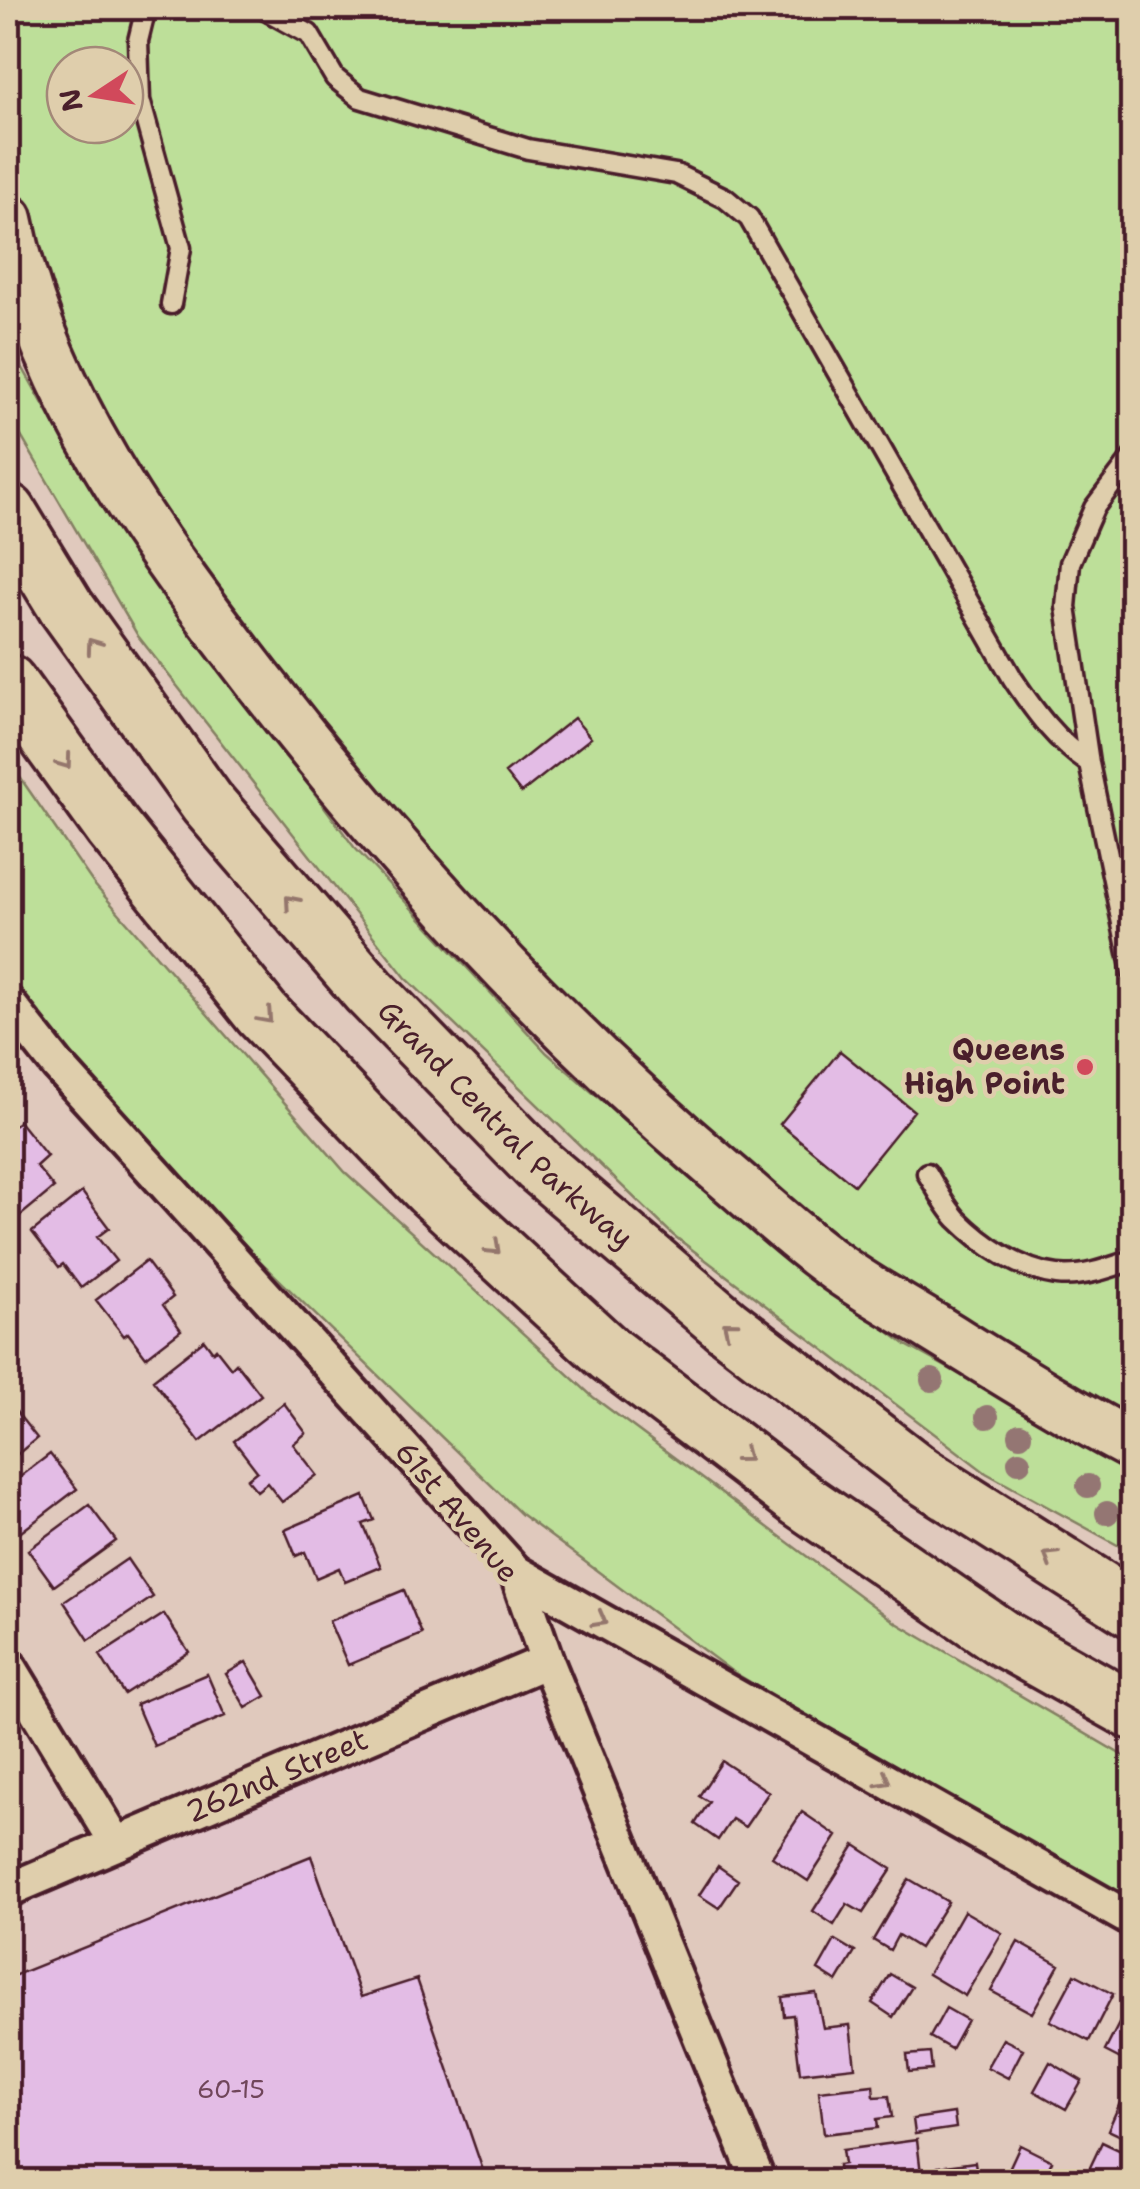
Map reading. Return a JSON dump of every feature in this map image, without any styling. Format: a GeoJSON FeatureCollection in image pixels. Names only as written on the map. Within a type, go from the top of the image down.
{"type":"FeatureCollection","features":[{"type":"Feature","properties":{"kind":"highway","name":"Grand Central Parkway"},"geometry":{"type":"LineString","coordinates":[[8,512],[66,607],[207,804],[368,991],[539,1166],[726,1325],[922,1475],[1132,1609]]}},
{"type":"Feature","properties":{"kind":"highway"},"geometry":{"type":"LineString","coordinates":[[8,683],[112,827],[262,1014],[430,1189],[609,1354],[801,1500],[1002,1638],[1132,1711]]}},
{"type":"Feature","properties":{"kind":"main road"},"geometry":{"type":"LineString","coordinates":[[8,219],[21,278],[51,363],[75,412],[128,498],[230,644],[404,861],[586,1052],[832,1264],[1067,1410],[1132,1445]]}},
{"type":"Feature","properties":{"kind":"street","name":"61st Avenue"},"geometry":{"type":"LineString","coordinates":[[8,1004],[58,1066],[516,1572],[547,1662],[759,2182]]}},
{"type":"Feature","properties":{"kind":"street"},"geometry":{"type":"LineString","coordinates":[[516,1572],[1132,1920]]}},
{"type":"Feature","properties":{"kind":"street","name":"262nd Street"},"geometry":{"type":"LineString","coordinates":[[8,1890],[547,1662]]}},
{"type":"Feature","properties":{"kind":"street"},"geometry":{"type":"LineString","coordinates":[[8,1664],[117,1844]]}},
{"type":"Feature","properties":{"kind":"lane"},"geometry":{"type":"LineString","coordinates":[[146,8],[138,41],[140,100],[181,248],[171,304]]}},
{"type":"Feature","properties":{"kind":"lane"},"geometry":{"type":"LineString","coordinates":[[262,8],[310,34],[334,78],[360,98],[528,149],[676,174],[724,198],[750,218],[1014,679],[1036,714],[1063,744],[1089,763]]}},
{"type":"Feature","properties":{"kind":"lane"},"geometry":{"type":"LineString","coordinates":[[1132,458],[1094,508],[1070,563],[1066,607],[1089,763],[1132,972]]}},
{"type":"Feature","properties":{"kind":"lane"},"geometry":{"type":"LineString","coordinates":[[926,1174],[955,1217],[998,1252],[1028,1268],[1059,1275],[1098,1271],[1132,1260]]}},
{"type":"Feature","properties":{"kind":"shaded area"},"geometry":{"type":"Polygon","coordinates":[[[553,1675],[759,2182],[8,2182],[8,1890],[553,1675]]]}},
{"type":"Feature","properties":{"kind":"green space"},"geometry":{"type":"Polygon","coordinates":[[[8,8],[1132,8],[1132,1445],[645,1106],[182,578],[8,219],[8,8]]]}},
{"type":"Feature","properties":{"kind":"green space"},"geometry":{"type":"Polygon","coordinates":[[[8,324],[20,363],[92,491],[354,847],[547,1053],[726,1208],[906,1345],[1132,1469],[1132,1553],[986,1473],[673,1235],[406,978],[138,636],[8,414],[8,324]]]}},
{"type":"Feature","properties":{"kind":"green space"},"geometry":{"type":"Polygon","coordinates":[[[8,760],[93,883],[345,1172],[593,1397],[895,1622],[1132,1761],[1132,1910],[730,1670],[521,1514],[261,1262],[47,1028],[8,975],[8,760]]]}},
{"type":"Feature","properties":{"kind":"building"},"geometry":{"type":"Polygon","coordinates":[[[574,718],[591,738],[521,793],[505,773],[574,718]]]}},
{"type":"Feature","properties":{"kind":"building"},"geometry":{"type":"Polygon","coordinates":[[[840,1051],[914,1111],[854,1185],[780,1124],[840,1051]]]}},
{"type":"Feature","properties":{"kind":"building"},"geometry":{"type":"Polygon","coordinates":[[[19,1121],[47,1156],[36,1166],[54,1188],[20,1216],[8,1200],[8,1130],[19,1121]]]}},
{"type":"Feature","properties":{"kind":"building"},"geometry":{"type":"Polygon","coordinates":[[[82,1192],[109,1228],[97,1237],[116,1261],[81,1288],[32,1232],[82,1192]]]}},
{"type":"Feature","properties":{"kind":"building"},"geometry":{"type":"Polygon","coordinates":[[[146,1261],[173,1297],[163,1305],[181,1330],[146,1357],[96,1300],[146,1261]]]}},
{"type":"Feature","properties":{"kind":"building"},"geometry":{"type":"Polygon","coordinates":[[[204,1340],[231,1368],[236,1363],[261,1395],[200,1442],[153,1380],[204,1340]]]}},
{"type":"Feature","properties":{"kind":"building"},"geometry":{"type":"Polygon","coordinates":[[[284,1403],[306,1433],[293,1444],[317,1475],[282,1502],[267,1483],[257,1491],[247,1479],[257,1471],[234,1441],[284,1403]]]}},
{"type":"Feature","properties":{"kind":"building"},"geometry":{"type":"Polygon","coordinates":[[[8,1405],[37,1438],[8,1462],[8,1405]]]}},
{"type":"Feature","properties":{"kind":"building"},"geometry":{"type":"Polygon","coordinates":[[[50,1454],[77,1489],[17,1535],[8,1524],[8,1486],[50,1454]]]}},
{"type":"Feature","properties":{"kind":"building"},"geometry":{"type":"Polygon","coordinates":[[[364,1496],[374,1520],[363,1524],[381,1567],[345,1582],[339,1568],[316,1578],[305,1552],[296,1556],[285,1530],[364,1496]]]}},
{"type":"Feature","properties":{"kind":"building"},"geometry":{"type":"Polygon","coordinates":[[[89,1505],[116,1541],[54,1586],[28,1550],[89,1505]]]}},
{"type":"Feature","properties":{"kind":"building"},"geometry":{"type":"Polygon","coordinates":[[[127,1559],[153,1597],[89,1640],[64,1602],[127,1559]]]}},
{"type":"Feature","properties":{"kind":"building"},"geometry":{"type":"Polygon","coordinates":[[[404,1590],[422,1634],[348,1665],[329,1621],[404,1590]]]}},
{"type":"Feature","properties":{"kind":"building"},"geometry":{"type":"Polygon","coordinates":[[[164,1614],[189,1652],[124,1694],[100,1655],[164,1614]]]}},
{"type":"Feature","properties":{"kind":"building"},"geometry":{"type":"Polygon","coordinates":[[[246,1662],[266,1696],[246,1708],[226,1674],[246,1662]]]}},
{"type":"Feature","properties":{"kind":"building"},"geometry":{"type":"Polygon","coordinates":[[[207,1674],[225,1716],[154,1746],[136,1704],[207,1674]]]}},
{"type":"Feature","properties":{"kind":"building"},"geometry":{"type":"Polygon","coordinates":[[[722,1761],[769,1792],[745,1827],[732,1819],[718,1840],[695,1824],[709,1802],[699,1796],[722,1761]]]}},
{"type":"Feature","properties":{"kind":"building"},"geometry":{"type":"Polygon","coordinates":[[[802,1812],[837,1836],[808,1881],[772,1857],[802,1812]]]}},
{"type":"Feature","properties":{"kind":"building"},"geometry":{"type":"Polygon","coordinates":[[[855,1845],[892,1869],[863,1913],[847,1904],[834,1925],[813,1911],[855,1845]]]}},
{"type":"Feature","properties":{"kind":"building"},"geometry":{"type":"Polygon","coordinates":[[[311,1856],[361,1997],[417,1979],[487,2182],[8,2182],[8,1978],[311,1856]]]}},
{"type":"Feature","properties":{"kind":"building"},"geometry":{"type":"Polygon","coordinates":[[[718,1866],[738,1880],[719,1908],[699,1895],[718,1866]]]}},
{"type":"Feature","properties":{"kind":"building"},"geometry":{"type":"Polygon","coordinates":[[[909,1879],[948,1902],[919,1948],[898,1935],[890,1950],[873,1940],[909,1879]]]}},
{"type":"Feature","properties":{"kind":"building"},"geometry":{"type":"Polygon","coordinates":[[[964,1911],[1002,1933],[965,1996],[928,1974],[964,1911]]]}},
{"type":"Feature","properties":{"kind":"building"},"geometry":{"type":"Polygon","coordinates":[[[835,1940],[855,1952],[837,1982],[818,1970],[835,1940]]]}},
{"type":"Feature","properties":{"kind":"building"},"geometry":{"type":"Polygon","coordinates":[[[1018,1942],[1059,1965],[1032,2013],[991,1991],[1018,1942]]]}},
{"type":"Feature","properties":{"kind":"building"},"geometry":{"type":"Polygon","coordinates":[[[890,1974],[912,1987],[893,2017],[872,2003],[890,1974]]]}},
{"type":"Feature","properties":{"kind":"building"},"geometry":{"type":"Polygon","coordinates":[[[1075,1974],[1113,1994],[1089,2041],[1050,2021],[1075,1974]]]}},
{"type":"Feature","properties":{"kind":"building"},"geometry":{"type":"Polygon","coordinates":[[[816,1993],[823,2028],[850,2025],[855,2067],[800,2073],[793,2015],[784,2016],[782,1997],[816,1993]]]}},
{"type":"Feature","properties":{"kind":"building"},"geometry":{"type":"Polygon","coordinates":[[[1132,2003],[1132,2065],[1105,2051],[1132,2003]]]}},
{"type":"Feature","properties":{"kind":"building"},"geometry":{"type":"Polygon","coordinates":[[[946,2008],[967,2020],[951,2049],[930,2037],[946,2008]]]}},
{"type":"Feature","properties":{"kind":"building"},"geometry":{"type":"Polygon","coordinates":[[[1003,2039],[1023,2049],[1008,2078],[987,2067],[1003,2039]]]}},
{"type":"Feature","properties":{"kind":"building"},"geometry":{"type":"Polygon","coordinates":[[[930,2053],[932,2070],[909,2072],[907,2055],[930,2053]]]}},
{"type":"Feature","properties":{"kind":"building"},"geometry":{"type":"Polygon","coordinates":[[[1050,2062],[1082,2081],[1066,2109],[1034,2091],[1050,2062]]]}},
{"type":"Feature","properties":{"kind":"building"},"geometry":{"type":"Polygon","coordinates":[[[873,2085],[874,2097],[889,2096],[892,2117],[877,2119],[878,2128],[824,2134],[819,2091],[873,2085]]]}},
{"type":"Feature","properties":{"kind":"building"},"geometry":{"type":"Polygon","coordinates":[[[1120,2103],[1132,2109],[1123,2137],[1108,2130],[1120,2103]]]}},
{"type":"Feature","properties":{"kind":"building"},"geometry":{"type":"Polygon","coordinates":[[[954,2113],[956,2128],[915,2134],[913,2119],[954,2113]]]}},
{"type":"Feature","properties":{"kind":"building"},"geometry":{"type":"Polygon","coordinates":[[[917,2140],[922,2182],[840,2182],[838,2165],[844,2164],[842,2150],[917,2140]]]}},
{"type":"Feature","properties":{"kind":"building"},"geometry":{"type":"Polygon","coordinates":[[[1102,2142],[1132,2156],[1132,2182],[1084,2180],[1102,2142]]]}},
{"type":"Feature","properties":{"kind":"building"},"geometry":{"type":"Polygon","coordinates":[[[1020,2145],[1052,2161],[1042,2182],[1023,2182],[1007,2173],[1020,2145]]]}},
{"type":"Feature","properties":{"kind":"building"},"geometry":{"type":"Polygon","coordinates":[[[975,2162],[978,2182],[940,2182],[938,2167],[975,2162]]]}},
{"type":"Feature","properties":{"kind":"place","name":"Queens High Point"},"geometry":{"type":"Point","coordinates":[1085,1067]}}]}
